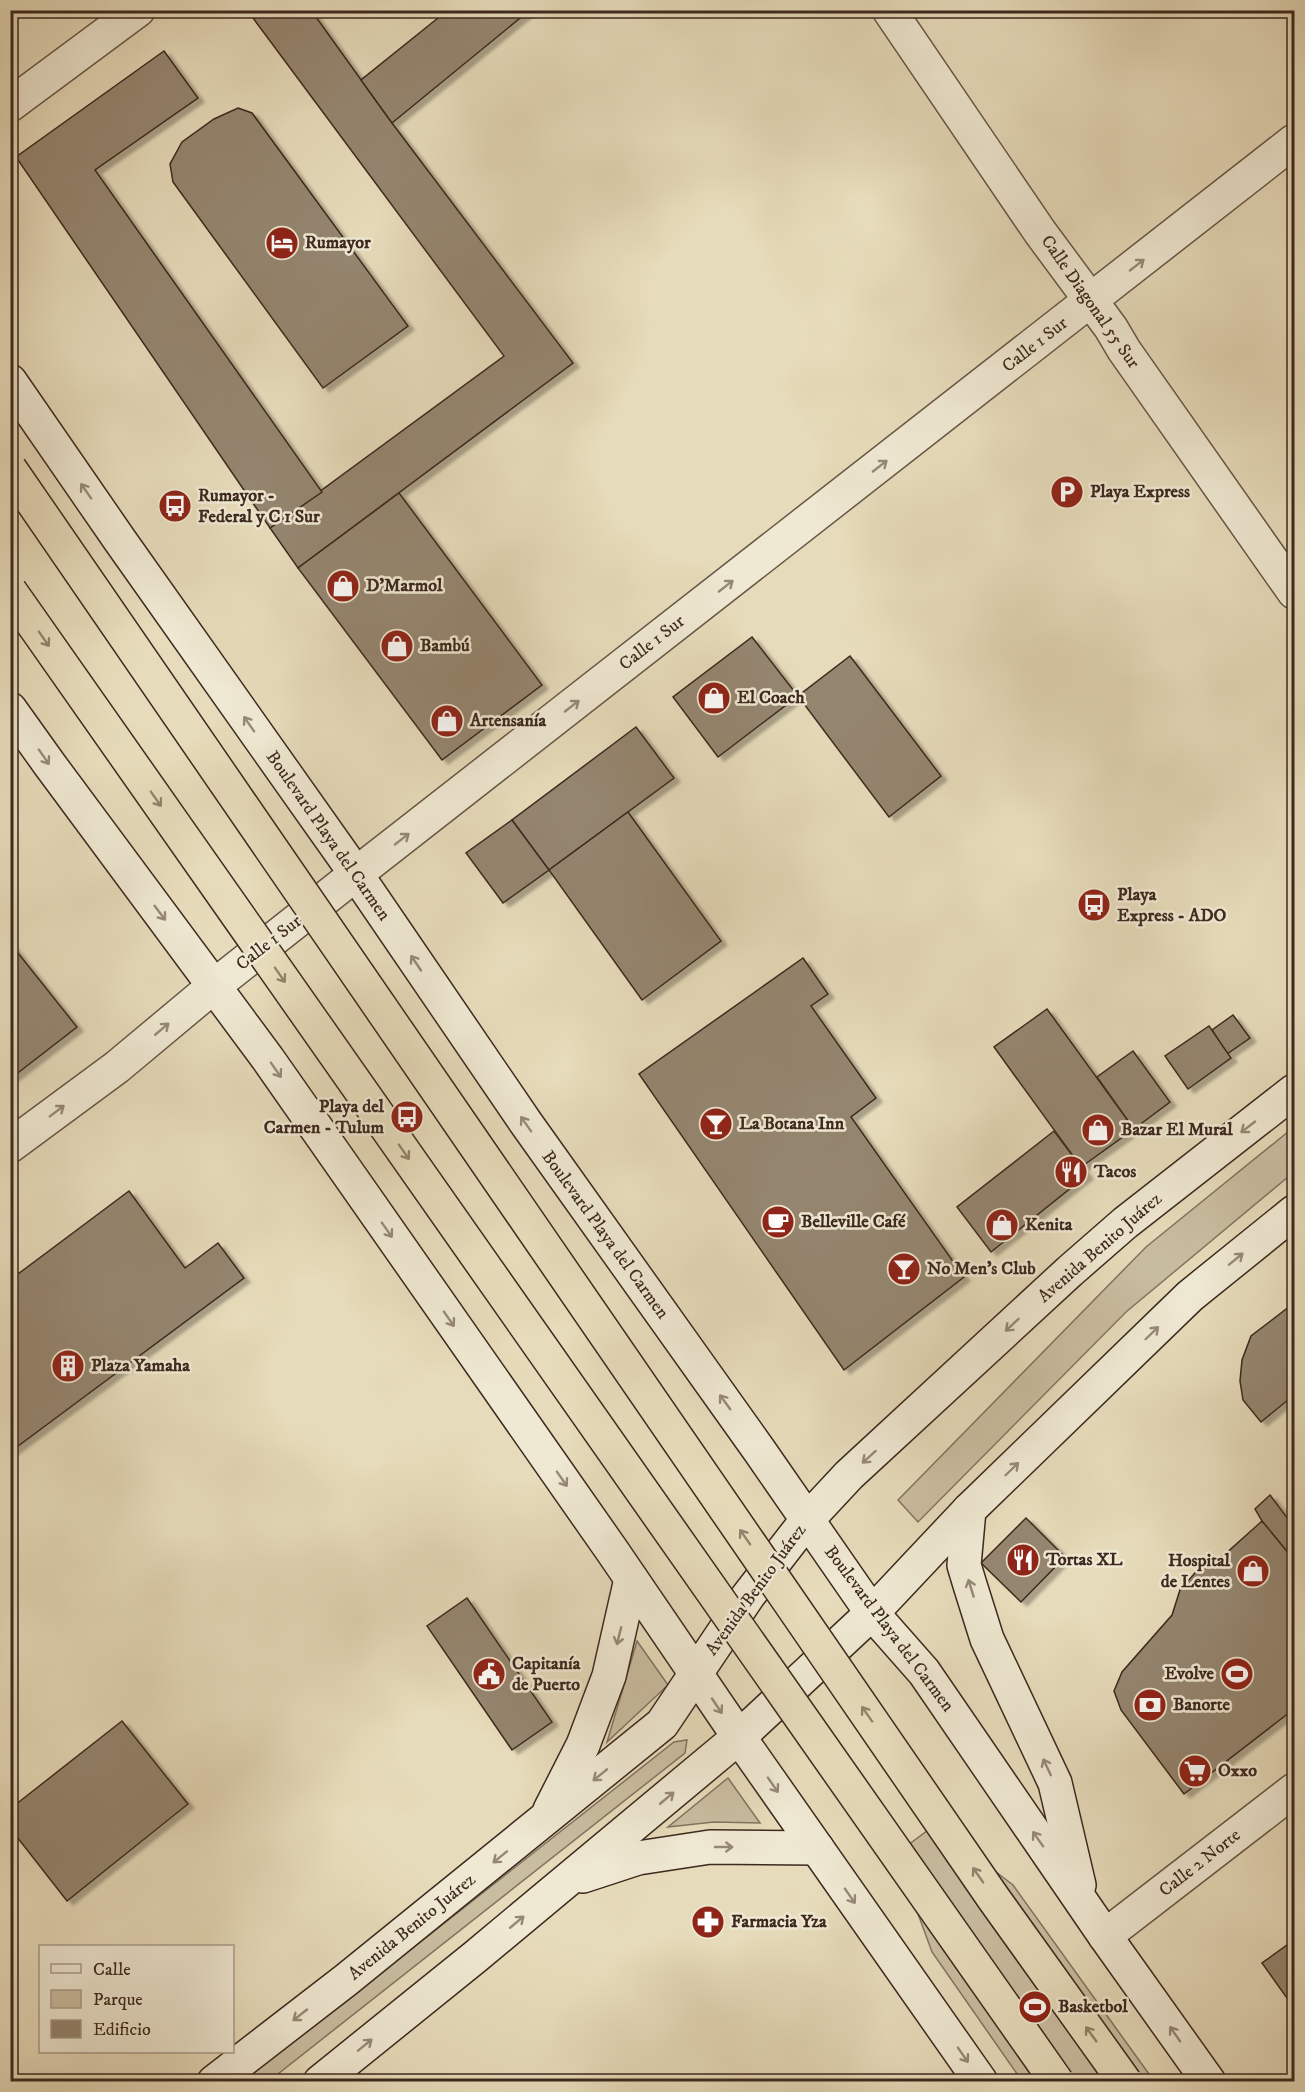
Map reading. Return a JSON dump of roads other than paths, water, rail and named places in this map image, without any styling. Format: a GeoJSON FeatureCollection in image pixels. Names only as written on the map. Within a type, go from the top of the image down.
{"type":"FeatureCollection","features":[{"type":"Feature","properties":{"kind":"highway"},"geometry":{"type":"LineString","coordinates":[[10,469],[988,1889],[1125,2082]]}},
{"type":"Feature","properties":{"kind":"highway"},"geometry":{"type":"LineString","coordinates":[[10,591],[1057,2082]]}},
{"type":"Feature","properties":{"kind":"main road"},"geometry":{"type":"LineString","coordinates":[[10,105],[138,10]]}},
{"type":"Feature","properties":{"kind":"main road","name":"Calle Diagonal 55 Sur"},"geometry":{"type":"LineString","coordinates":[[889,10],[1040,232],[1091,301],[1294,592]]}},
{"type":"Feature","properties":{"kind":"main road","name":"Calle 1 Sur"},"geometry":{"type":"LineString","coordinates":[[10,1146],[117,1067],[214,986],[356,874],[1294,141]]}},
{"type":"Feature","properties":{"kind":"main road","name":"Boulevard Playa del Carmen"},"geometry":{"type":"LineString","coordinates":[[10,381],[356,874],[526,1123],[872,1613],[924,1672],[1105,1936],[1209,2082]]}},
{"type":"Feature","properties":{"kind":"main road"},"geometry":{"type":"LineString","coordinates":[[10,709],[268,1059],[981,2082]]}},
{"type":"Feature","properties":{"kind":"main road","name":"Avenida Benito Juárez"},"geometry":{"type":"LineString","coordinates":[[214,2082],[356,1972],[662,1724],[748,1596],[807,1520],[849,1475],[1125,1223],[1294,1091]]}},
{"type":"Feature","properties":{"kind":"main road"},"geometry":{"type":"LineString","coordinates":[[320,2082],[566,1882],[739,1737],[872,1613],[969,1510],[1190,1296],[1294,1212]]}},
{"type":"Feature","properties":{"kind":"main road"},"geometry":{"type":"LineString","coordinates":[[969,1510],[964,1565],[987,1639],[1055,1783],[1083,1904]]}},
{"type":"Feature","properties":{"kind":"main road"},"geometry":{"type":"LineString","coordinates":[[545,1820],[583,1745],[609,1676],[631,1579]]}},
{"type":"Feature","properties":{"kind":"main road","name":"Calle 2 Norte"},"geometry":{"type":"LineString","coordinates":[[1105,1936],[1294,1790]]}},
{"type":"Feature","properties":{"kind":"main road"},"geometry":{"type":"LineString","coordinates":[[566,1882],[638,1858],[710,1847],[817,1848]]}},
{"type":"Feature","properties":{"kind":"place","name":"Rumayor"},"geometry":{"type":"Point","coordinates":[282,243]}},
{"type":"Feature","properties":{"kind":"place","name":"Playa Express"},"geometry":{"type":"Point","coordinates":[1067,492]}},
{"type":"Feature","properties":{"kind":"place","name":"Rumayor - Federal y C 1 Sur"},"geometry":{"type":"Point","coordinates":[175,506]}},
{"type":"Feature","properties":{"kind":"place","name":"D'Marmol"},"geometry":{"type":"Point","coordinates":[343,586]}},
{"type":"Feature","properties":{"kind":"place","name":"Bambú"},"geometry":{"type":"Point","coordinates":[397,646]}},
{"type":"Feature","properties":{"kind":"place","name":"El Coach"},"geometry":{"type":"Point","coordinates":[714,698]}},
{"type":"Feature","properties":{"kind":"place","name":"Artensanía"},"geometry":{"type":"Point","coordinates":[447,721]}},
{"type":"Feature","properties":{"kind":"place","name":"Playa Express - ADO"},"geometry":{"type":"Point","coordinates":[1094,905]}},
{"type":"Feature","properties":{"kind":"place","name":"Playa del Carmen - Tulum"},"geometry":{"type":"Point","coordinates":[407,1117]}},
{"type":"Feature","properties":{"kind":"place","name":"La Botana Inn"},"geometry":{"type":"Point","coordinates":[716,1124]}},
{"type":"Feature","properties":{"kind":"place","name":"Bazar El Mural"},"geometry":{"type":"Point","coordinates":[1098,1130]}},
{"type":"Feature","properties":{"kind":"place","name":"Tacos"},"geometry":{"type":"Point","coordinates":[1071,1172]}},
{"type":"Feature","properties":{"kind":"place","name":"Belleville Café"},"geometry":{"type":"Point","coordinates":[778,1222]}},
{"type":"Feature","properties":{"kind":"place","name":"Kenita"},"geometry":{"type":"Point","coordinates":[1002,1225]}},
{"type":"Feature","properties":{"kind":"place","name":"No Men's Club"},"geometry":{"type":"Point","coordinates":[904,1269]}},
{"type":"Feature","properties":{"kind":"place","name":"Plaza Yamaha"},"geometry":{"type":"Point","coordinates":[68,1366]}},
{"type":"Feature","properties":{"kind":"place","name":"Tortas XL"},"geometry":{"type":"Point","coordinates":[1023,1560]}},
{"type":"Feature","properties":{"kind":"place","name":"Hospital de Lentes"},"geometry":{"type":"Point","coordinates":[1253,1571]}},
{"type":"Feature","properties":{"kind":"place","name":"Capitanía de Puerto"},"geometry":{"type":"Point","coordinates":[489,1674]}},
{"type":"Feature","properties":{"kind":"place","name":"Evolve"},"geometry":{"type":"Point","coordinates":[1237,1674]}},
{"type":"Feature","properties":{"kind":"place","name":"Banorte"},"geometry":{"type":"Point","coordinates":[1150,1705]}},
{"type":"Feature","properties":{"kind":"place","name":"Oxxo"},"geometry":{"type":"Point","coordinates":[1195,1771]}},
{"type":"Feature","properties":{"kind":"place","name":"Farmacia Yza"},"geometry":{"type":"Point","coordinates":[708,1922]}},
{"type":"Feature","properties":{"kind":"place","name":"Basketbol"},"geometry":{"type":"Point","coordinates":[1035,2007]}}]}
